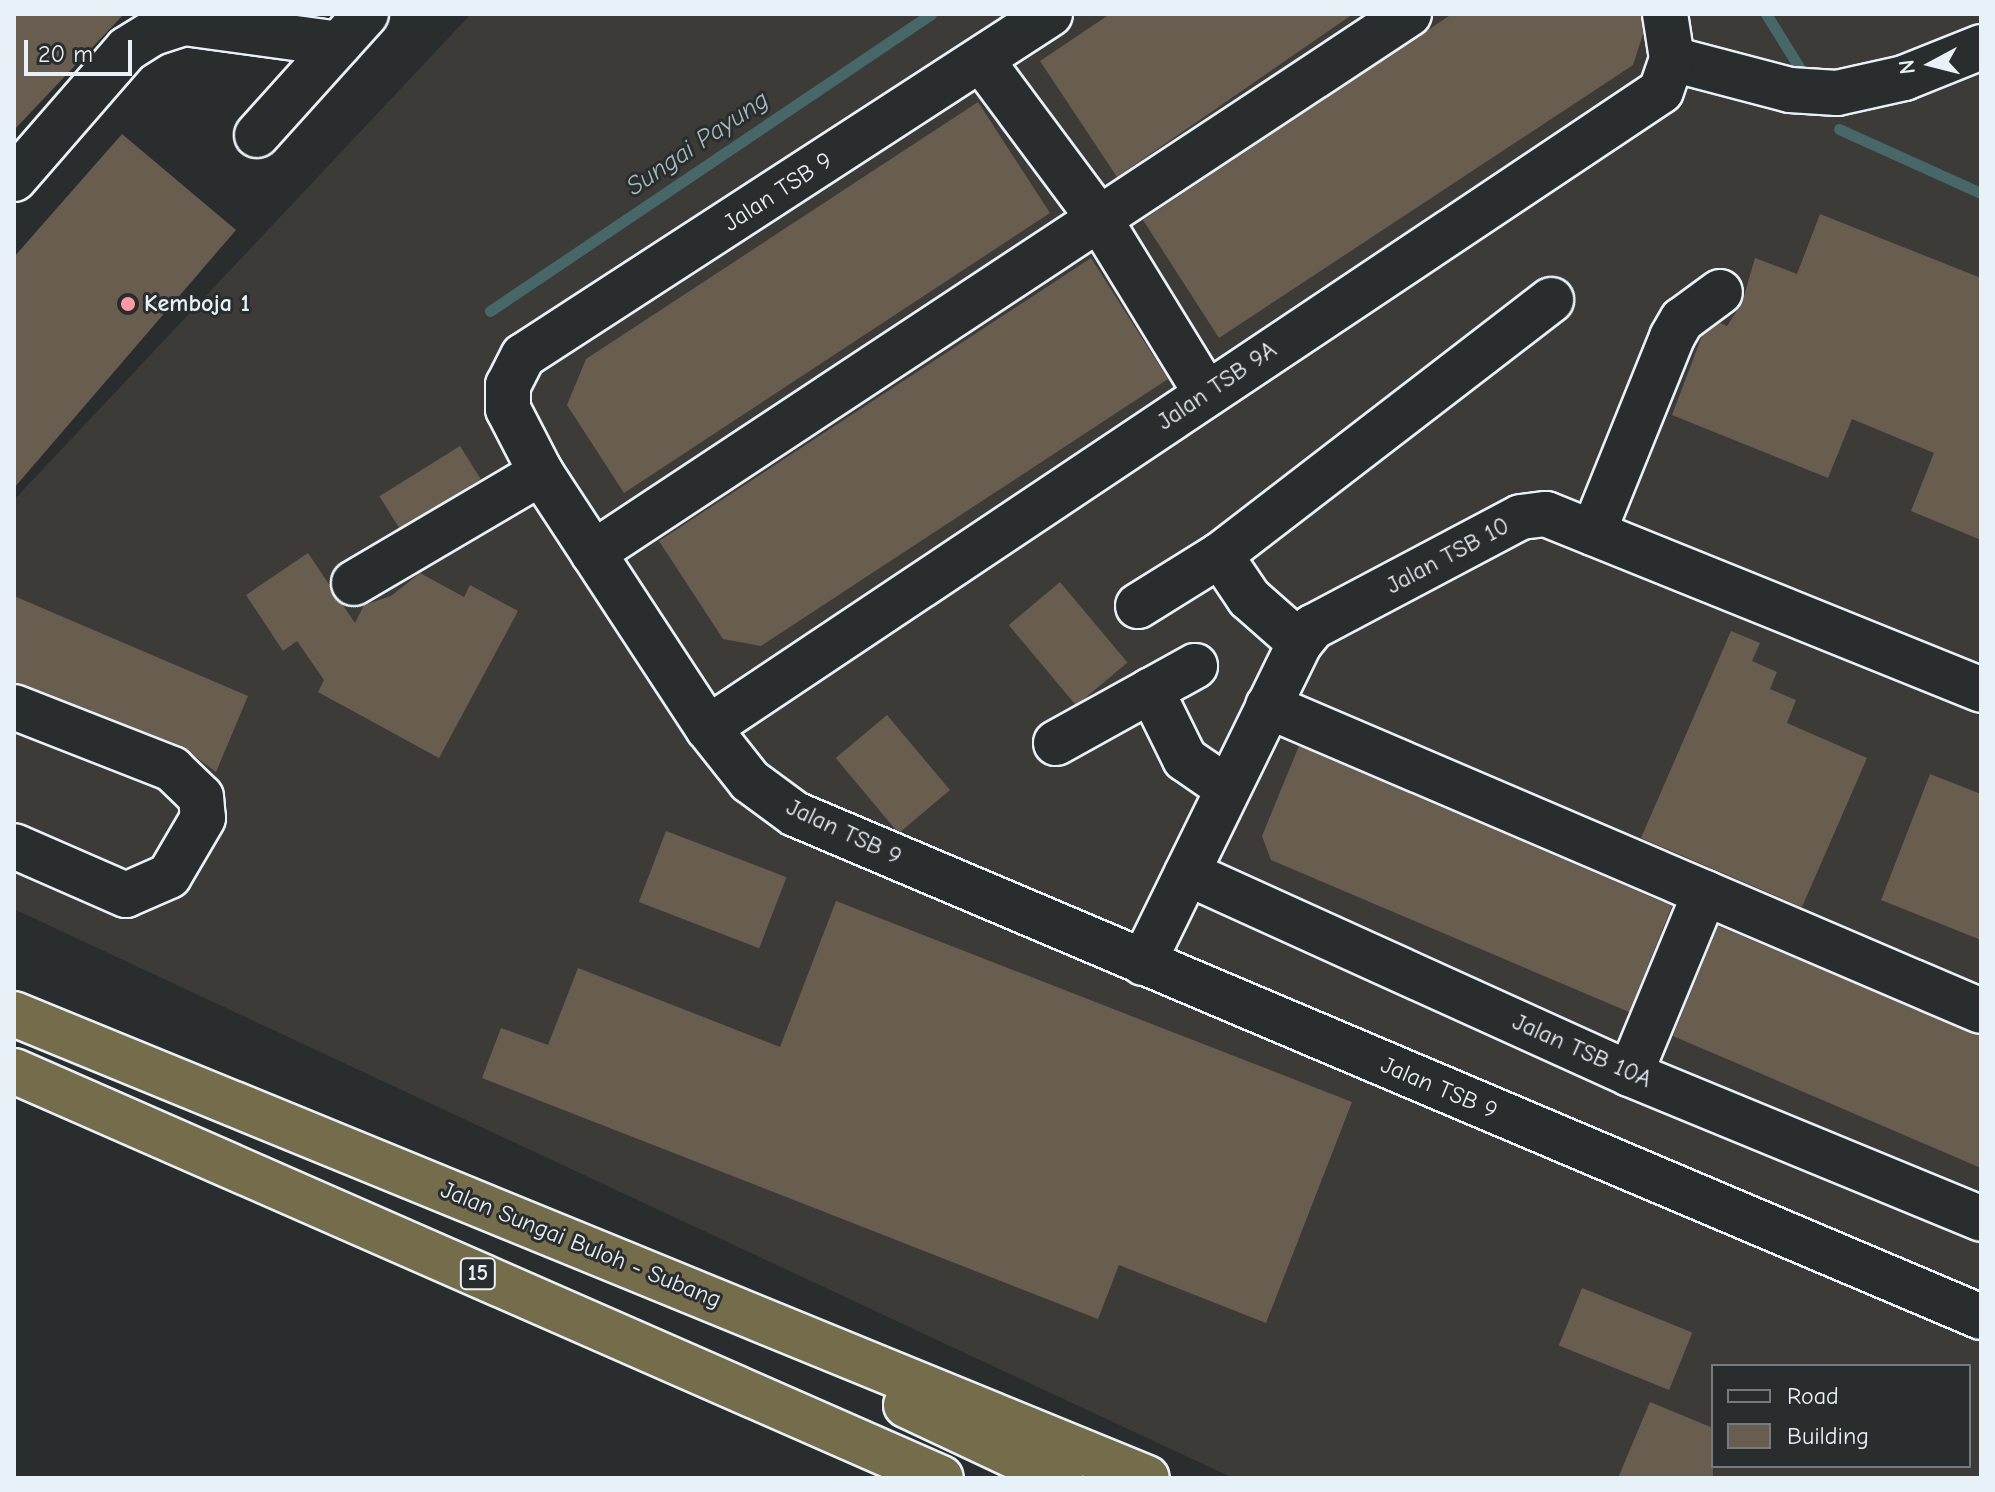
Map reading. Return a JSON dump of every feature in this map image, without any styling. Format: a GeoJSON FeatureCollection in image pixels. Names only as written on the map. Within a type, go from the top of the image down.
{"type":"FeatureCollection","features":[{"type":"Feature","properties":{"kind":"highway","name":"Jalan Sungai Buloh - Subang"},"geometry":{"type":"LineString","coordinates":[[14,1014],[1147,1478]]}},
{"type":"Feature","properties":{"kind":"highway","name":"15"},"geometry":{"type":"LineString","coordinates":[[14,1071],[941,1478]]}},
{"type":"Feature","properties":{"kind":"highway"},"geometry":{"type":"LineString","coordinates":[[662,1279],[699,1318],[1061,1478]]}},
{"type":"Feature","properties":{"kind":"street","name":"Jalan TSB 9"},"geometry":{"type":"LineString","coordinates":[[1050,14],[982,61],[523,356],[508,385],[508,409],[541,473],[708,728],[750,781],[795,814],[1981,1317]]}},
{"type":"Feature","properties":{"kind":"street"},"geometry":{"type":"LineString","coordinates":[[593,553],[1409,14]]}},
{"type":"Feature","properties":{"kind":"street"},"geometry":{"type":"LineString","coordinates":[[1665,14],[1672,59],[1790,90],[1837,93],[1904,78],[1981,47]]}},
{"type":"Feature","properties":{"kind":"street"},"geometry":{"type":"LineString","coordinates":[[15,178],[127,49],[153,33],[184,23],[353,29]]}},
{"type":"Feature","properties":{"kind":"street"},"geometry":{"type":"LineString","coordinates":[[257,135],[353,29]]}},
{"type":"Feature","properties":{"kind":"street","name":"Jalan TSB 9A"},"geometry":{"type":"LineString","coordinates":[[708,728],[1661,91],[1672,59]]}},
{"type":"Feature","properties":{"kind":"street"},"geometry":{"type":"LineString","coordinates":[[982,61],[1100,220],[1206,393]]}},
{"type":"Feature","properties":{"kind":"street"},"geometry":{"type":"LineString","coordinates":[[1593,533],[1672,337],[1682,320],[1720,292]]}},
{"type":"Feature","properties":{"kind":"street"},"geometry":{"type":"LineString","coordinates":[[1138,606],[1220,555],[1551,300]]}},
{"type":"Feature","properties":{"kind":"street"},"geometry":{"type":"LineString","coordinates":[[354,583],[541,473]]}},
{"type":"Feature","properties":{"kind":"street","name":"Jalan TSB 10"},"geometry":{"type":"LineString","coordinates":[[1143,963],[1268,706],[1300,643],[1313,627],[1521,517],[1546,514],[1981,690]]}},
{"type":"Feature","properties":{"kind":"street"},"geometry":{"type":"LineString","coordinates":[[1220,555],[1249,598],[1300,643]]}},
{"type":"Feature","properties":{"kind":"street"},"geometry":{"type":"LineString","coordinates":[[1056,743],[1195,666]]}},
{"type":"Feature","properties":{"kind":"street"},"geometry":{"type":"LineString","coordinates":[[1151,690],[1185,759],[1227,788]]}},
{"type":"Feature","properties":{"kind":"street"},"geometry":{"type":"LineString","coordinates":[[1268,706],[1981,1011]]}},
{"type":"Feature","properties":{"kind":"street"},"geometry":{"type":"LineString","coordinates":[[14,707],[172,769],[201,797],[203,818],[169,876],[126,895],[14,846]]}},
{"type":"Feature","properties":{"kind":"street","name":"Jalan TSB 10A"},"geometry":{"type":"LineString","coordinates":[[1187,873],[1630,1074],[1981,1219]]}},
{"type":"Feature","properties":{"kind":"street"},"geometry":{"type":"LineString","coordinates":[[1630,1074],[1705,893]]}},
{"type":"Feature","properties":{"kind":"shaded area"},"geometry":{"type":"Polygon","coordinates":[[[471,14],[1981,14],[1981,1478],[1233,1478],[14,909],[14,500],[471,14]]]}},
{"type":"Feature","properties":{"kind":"building"},"geometry":{"type":"Polygon","coordinates":[[[14,14],[124,14],[14,130],[14,14]]]}},
{"type":"Feature","properties":{"kind":"building"},"geometry":{"type":"Polygon","coordinates":[[[1110,14],[1353,14],[1117,177],[1040,61],[1110,14]]]}},
{"type":"Feature","properties":{"kind":"building"},"geometry":{"type":"Polygon","coordinates":[[[1452,14],[1641,14],[1643,34],[1633,65],[1219,338],[1143,220],[1452,14]]]}},
{"type":"Feature","properties":{"kind":"building"},"geometry":{"type":"Polygon","coordinates":[[[978,102],[1050,213],[624,493],[567,405],[586,359],[978,102]]]}},
{"type":"Feature","properties":{"kind":"building","name":"Kemboja 1"},"geometry":{"type":"Polygon","coordinates":[[[122,134],[236,230],[14,488],[14,257],[122,134]]]}},
{"type":"Feature","properties":{"kind":"building"},"geometry":{"type":"Polygon","coordinates":[[[1820,214],[1981,278],[1981,540],[1911,511],[1934,453],[1852,419],[1828,478],[1672,415],[1702,336],[1720,323],[1727,326],[1742,303],[1755,258],[1797,274],[1820,214]]]}},
{"type":"Feature","properties":{"kind":"building"},"geometry":{"type":"Polygon","coordinates":[[[1091,258],[1168,379],[761,646],[723,639],[659,541],[1091,258]]]}},
{"type":"Feature","properties":{"kind":"building"},"geometry":{"type":"Polygon","coordinates":[[[460,446],[481,479],[400,529],[379,496],[460,446]]]}},
{"type":"Feature","properties":{"kind":"building"},"geometry":{"type":"Polygon","coordinates":[[[308,553],[355,623],[364,605],[391,596],[420,573],[464,597],[470,585],[518,611],[439,758],[318,692],[324,680],[297,641],[283,651],[246,595],[308,553]]]}},
{"type":"Feature","properties":{"kind":"building"},"geometry":{"type":"Polygon","coordinates":[[[1060,582],[1127,662],[1076,706],[1009,625],[1060,582]]]}},
{"type":"Feature","properties":{"kind":"building"},"geometry":{"type":"Polygon","coordinates":[[[14,596],[248,696],[216,772],[181,746],[14,683],[14,596]]]}},
{"type":"Feature","properties":{"kind":"building"},"geometry":{"type":"Polygon","coordinates":[[[1731,631],[1760,643],[1752,661],[1777,672],[1770,689],[1796,700],[1787,723],[1867,758],[1802,907],[1641,838],[1731,631]]]}},
{"type":"Feature","properties":{"kind":"building"},"geometry":{"type":"Polygon","coordinates":[[[887,715],[950,790],[899,833],[836,758],[887,715]]]}},
{"type":"Feature","properties":{"kind":"building"},"geometry":{"type":"Polygon","coordinates":[[[1299,746],[1672,906],[1629,1012],[1271,860],[1262,836],[1299,746]]]}},
{"type":"Feature","properties":{"kind":"building"},"geometry":{"type":"Polygon","coordinates":[[[1930,774],[1981,794],[1981,940],[1881,900],[1930,774]]]}},
{"type":"Feature","properties":{"kind":"building"},"geometry":{"type":"Polygon","coordinates":[[[666,831],[786,877],[759,948],[639,902],[666,831]]]}},
{"type":"Feature","properties":{"kind":"building"},"geometry":{"type":"Polygon","coordinates":[[[836,901],[1352,1102],[1266,1323],[1119,1265],[1098,1319],[482,1078],[501,1028],[548,1045],[578,968],[780,1047],[836,901]]]}},
{"type":"Feature","properties":{"kind":"building"},"geometry":{"type":"Polygon","coordinates":[[[1718,926],[1981,1036],[1981,1168],[1673,1036],[1718,926]]]}},
{"type":"Feature","properties":{"kind":"building"},"geometry":{"type":"Polygon","coordinates":[[[1582,1288],[1692,1333],[1669,1390],[1559,1345],[1582,1288]]]}},
{"type":"Feature","properties":{"kind":"building"},"geometry":{"type":"Polygon","coordinates":[[[1650,1402],[1711,1427],[1713,1478],[1618,1478],[1650,1402]]]}},
{"type":"Feature","properties":{"kind":"waterway","name":"Sungai Payung"},"geometry":{"type":"LineString","coordinates":[[490,311],[931,14]]}},
{"type":"Feature","properties":{"kind":"waterway","name":"Sungai Payung"},"geometry":{"type":"LineString","coordinates":[[1766,14],[1799,67]]}},
{"type":"Feature","properties":{"kind":"waterway","name":"Sungai Payung"},"geometry":{"type":"LineString","coordinates":[[1839,129],[1981,193]]}},
{"type":"Feature","properties":{"kind":"place","name":"Kemboja 1"},"geometry":{"type":"Point","coordinates":[128,304]}}]}
